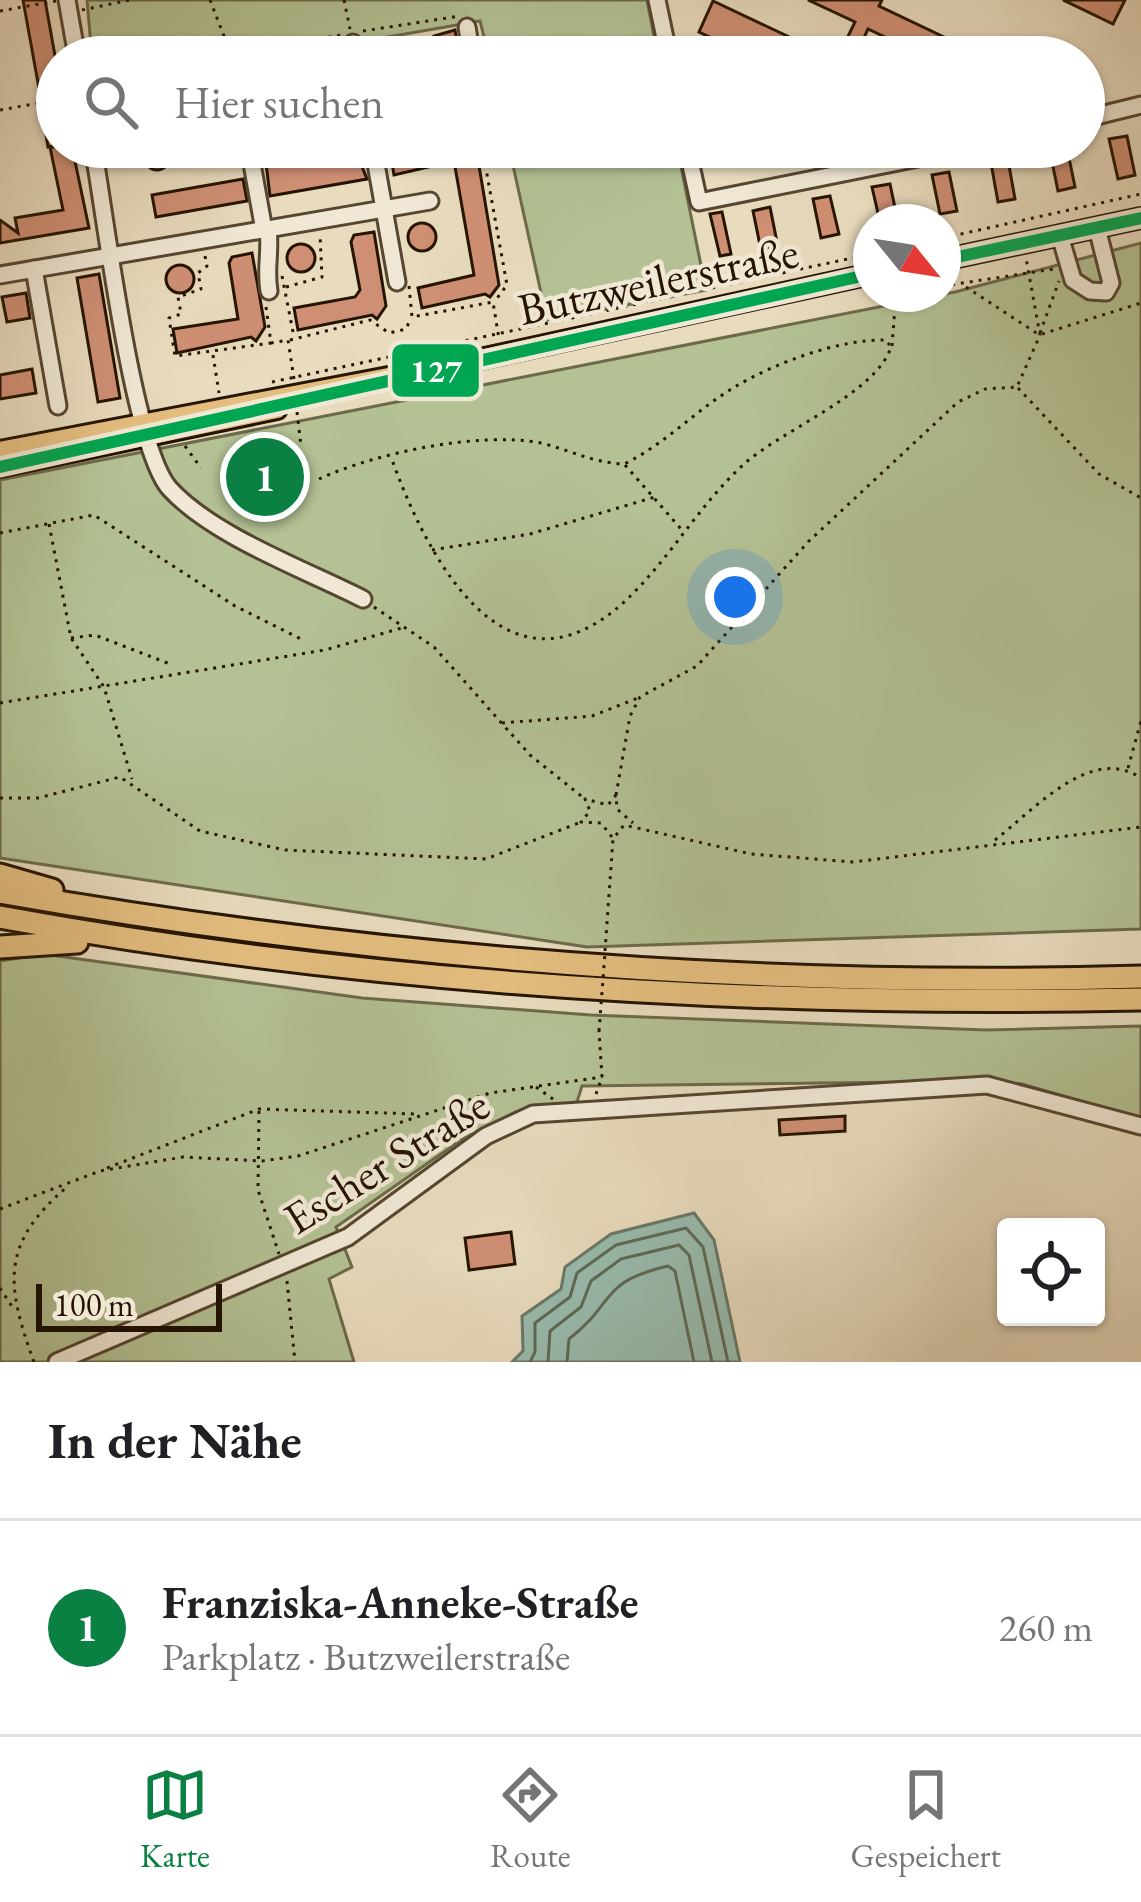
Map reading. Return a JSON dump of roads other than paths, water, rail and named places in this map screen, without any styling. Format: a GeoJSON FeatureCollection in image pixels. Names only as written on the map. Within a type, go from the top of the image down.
{"type":"FeatureCollection","features":[{"type":"Feature","properties":{"kind":"highway"},"geometry":{"type":"LineString","coordinates":[[0,875],[53,890],[79,905]]}},
{"type":"Feature","properties":{"kind":"highway"},"geometry":{"type":"LineString","coordinates":[[0,892],[528,961],[1000,980],[1141,977]]}},
{"type":"Feature","properties":{"kind":"highway"},"geometry":{"type":"LineString","coordinates":[[0,917],[147,944]]}},
{"type":"Feature","properties":{"kind":"highway"},"geometry":{"type":"LineString","coordinates":[[0,946],[34,941],[147,944],[626,992],[808,1001],[1141,999]]}},
{"type":"Feature","properties":{"kind":"main road"},"geometry":{"type":"LineString","coordinates":[[961,256],[1141,218]]}},
{"type":"Feature","properties":{"kind":"main road","name":"Butzweilerstraße"},"geometry":{"type":"LineString","coordinates":[[0,467],[144,430],[503,354],[720,298],[853,277]]}},
{"type":"Feature","properties":{"kind":"main road","name":"Butzweilerstraße"},"geometry":{"type":"LineString","coordinates":[[0,451],[144,430]]}},
{"type":"Feature","properties":{"kind":"street"},"geometry":{"type":"LineString","coordinates":[[658,0],[665,36]]}},
{"type":"Feature","properties":{"kind":"street"},"geometry":{"type":"LineString","coordinates":[[66,4],[73,36]]}},
{"type":"Feature","properties":{"kind":"street"},"geometry":{"type":"LineString","coordinates":[[467,27],[468,36]]}},
{"type":"Feature","properties":{"kind":"street"},"geometry":{"type":"LineString","coordinates":[[1105,114],[1141,105]]}},
{"type":"Feature","properties":{"kind":"street"},"geometry":{"type":"LineString","coordinates":[[97,168],[144,430],[157,470],[183,502],[363,599]]}},
{"type":"Feature","properties":{"kind":"street"},"geometry":{"type":"LineString","coordinates":[[253,168],[271,250],[264,265],[273,291]]}},
{"type":"Feature","properties":{"kind":"street"},"geometry":{"type":"LineString","coordinates":[[377,168],[402,277]]}},
{"type":"Feature","properties":{"kind":"street"},"geometry":{"type":"LineString","coordinates":[[692,168],[699,202],[868,168]]}},
{"type":"Feature","properties":{"kind":"street"},"geometry":{"type":"LineString","coordinates":[[0,275],[430,201]]}},
{"type":"Feature","properties":{"kind":"street"},"geometry":{"type":"LineString","coordinates":[[1060,236],[1070,272],[1090,291],[1111,288],[1097,228]]}},
{"type":"Feature","properties":{"kind":"street"},"geometry":{"type":"LineString","coordinates":[[34,269],[58,406]]}},
{"type":"Feature","properties":{"kind":"street","name":"Escher Straße"},"geometry":{"type":"LineString","coordinates":[[57,1362],[348,1237],[485,1136],[532,1114],[987,1085],[1141,1126]]}},
{"type":"Feature","properties":{"kind":"water"},"geometry":{"type":"Polygon","coordinates":[[[694,1213],[714,1240],[740,1362],[512,1362],[523,1351],[522,1316],[561,1289],[565,1267],[611,1234],[694,1213]]]}},
{"type":"Feature","properties":{"kind":"place","name":"Franziska-Anneke-Straße"},"geometry":{"type":"Point","coordinates":[265,477]}}]}
